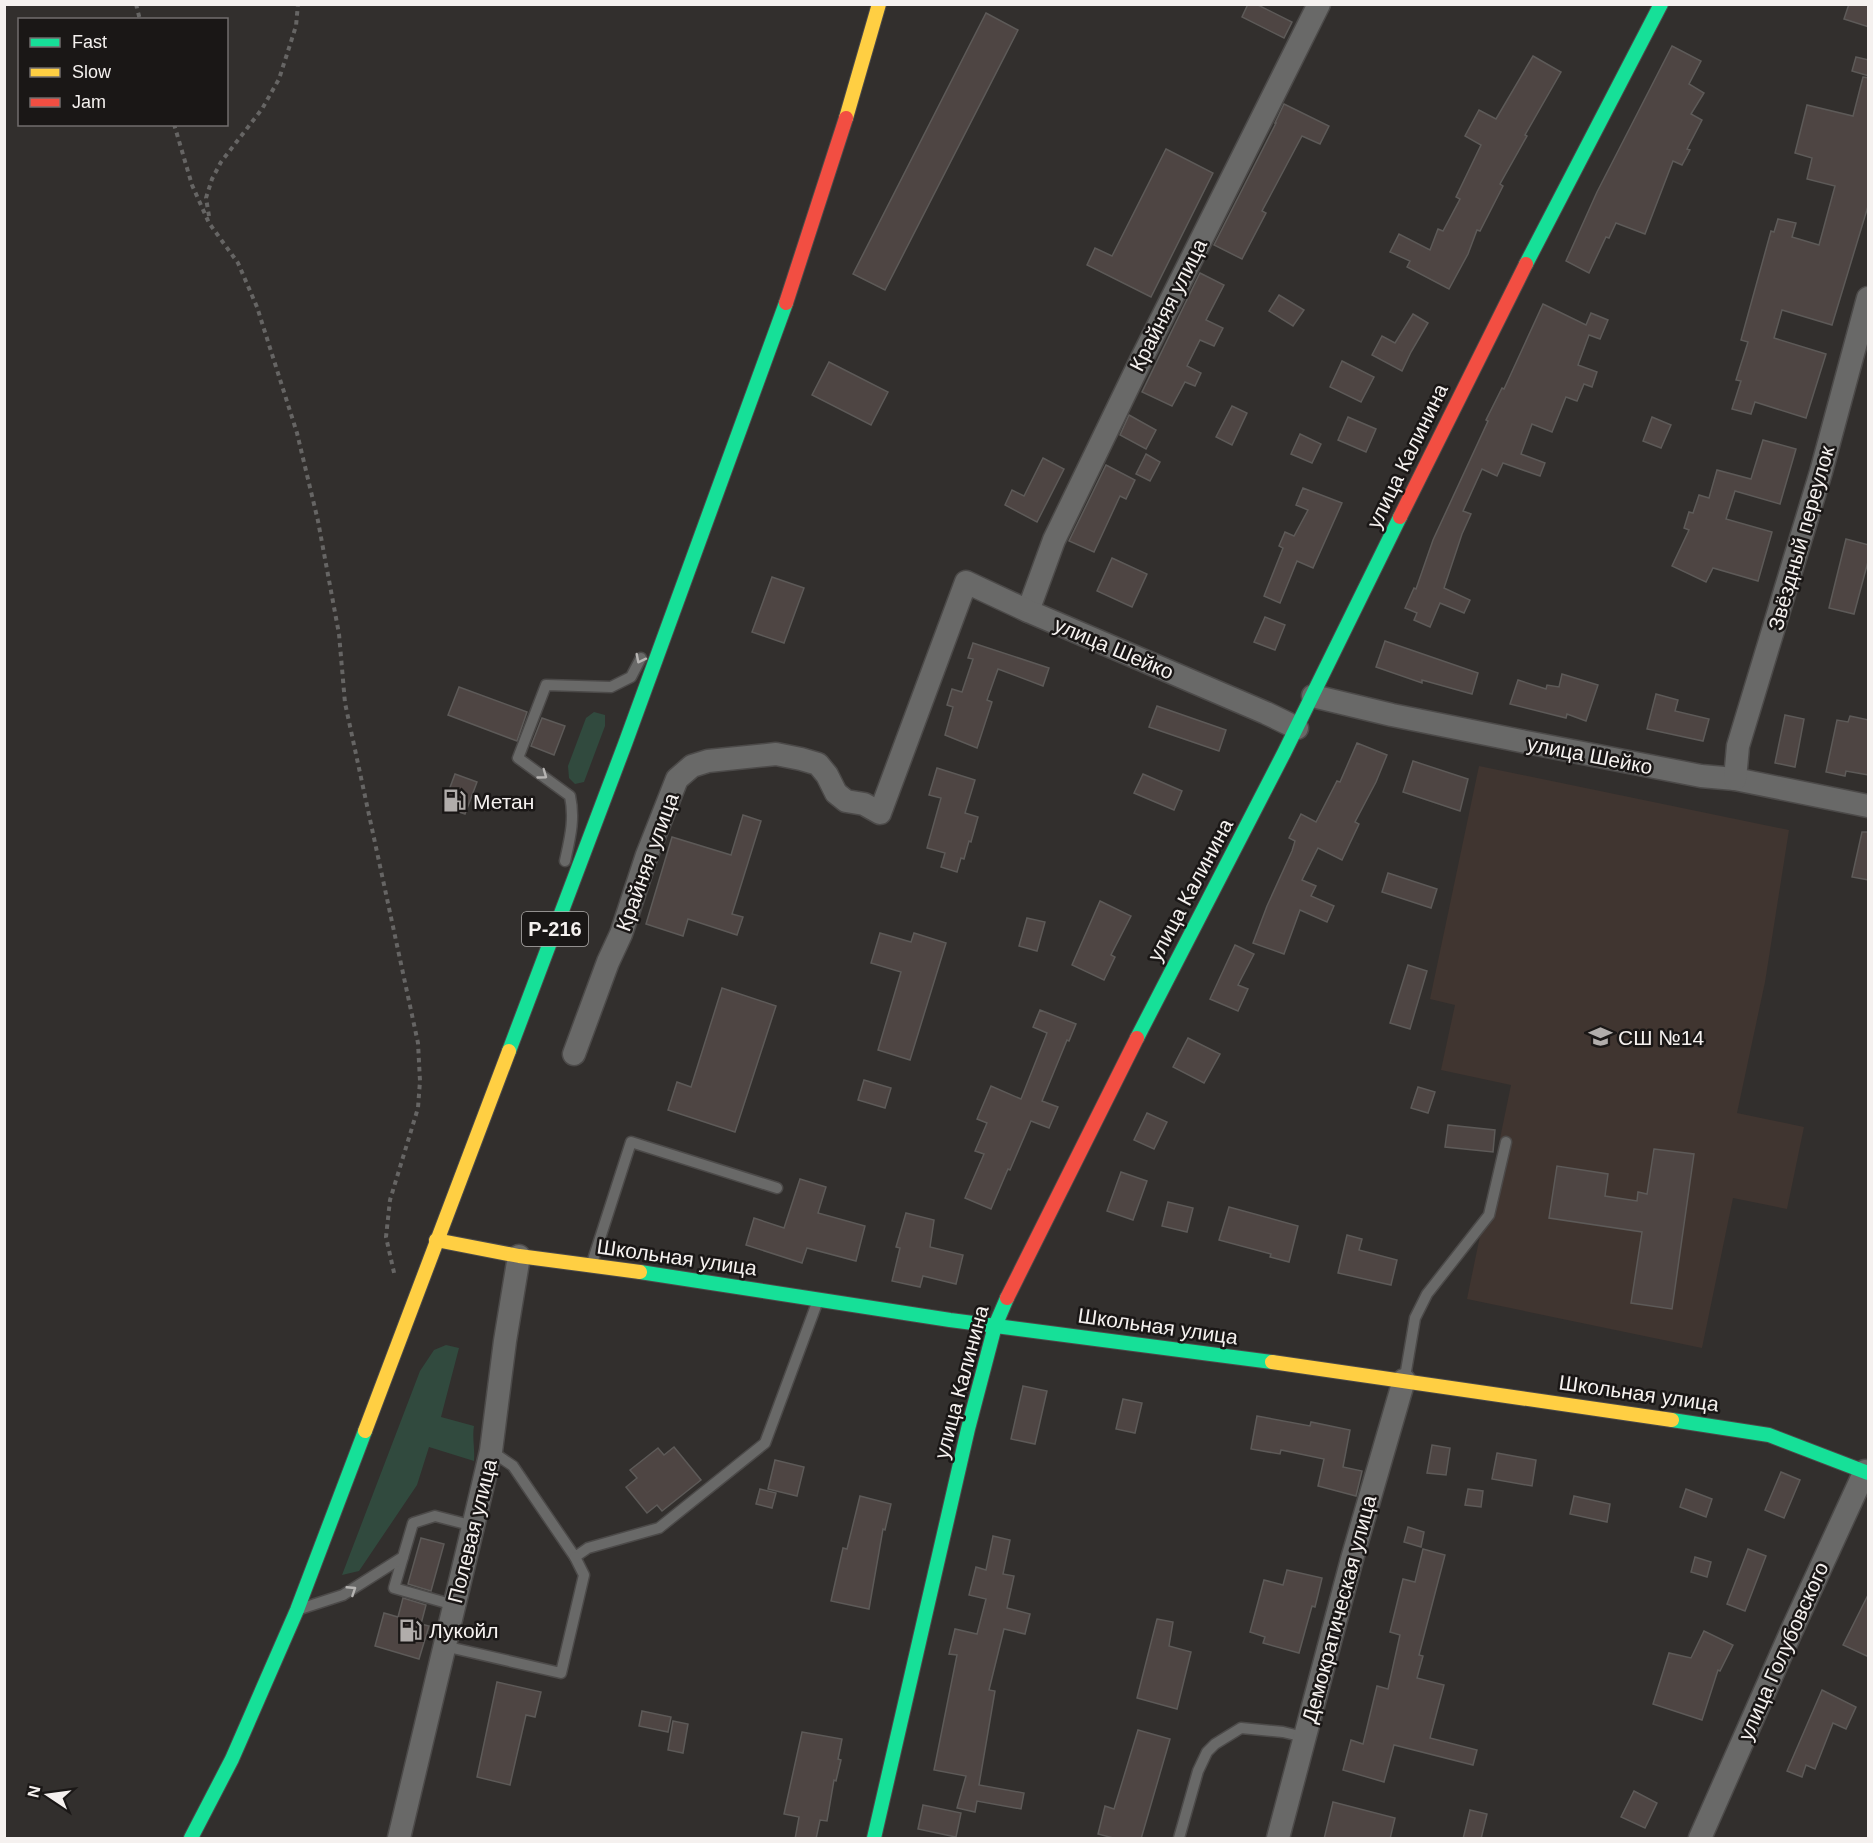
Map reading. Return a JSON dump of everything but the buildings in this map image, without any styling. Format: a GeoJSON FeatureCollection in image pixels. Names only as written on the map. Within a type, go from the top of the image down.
{"type":"FeatureCollection","features":[{"type":"Feature","properties":{"kind":"main road","name":"Р-216"},"geometry":{"type":"LineString","coordinates":[[191,1839],[232,1759],[297,1610],[681,591],[772,343],[835,158],[879,4]]}},
{"type":"Feature","properties":{"kind":"main road","name":"улица Калинина"},"geometry":{"type":"LineString","coordinates":[[874,1839],[968,1429],[995,1326],[1016,1278],[1147,1017],[1313,696],[1524,268],[1661,4]]}},
{"type":"Feature","properties":{"kind":"main road","name":"Школьная улица"},"geometry":{"type":"LineString","coordinates":[[436,1240],[519,1256],[995,1326],[1404,1380],[1769,1435],[1867,1469]]}},
{"type":"Feature","properties":{"kind":"street","name":"Крайняя улица"},"geometry":{"type":"LineString","coordinates":[[1028,612],[1054,540],[1147,347],[1319,4]]}},
{"type":"Feature","properties":{"kind":"street","name":"Звёздный переулок"},"geometry":{"type":"LineString","coordinates":[[1735,779],[1738,746],[1818,483],[1869,298]]}},
{"type":"Feature","properties":{"kind":"street","name":"Крайняя улица"},"geometry":{"type":"LineString","coordinates":[[574,1054],[608,962],[621,934],[647,855],[677,779],[692,766],[708,761],[776,754],[818,764],[827,775],[836,793],[846,801],[864,804],[880,813],[966,582]]}},
{"type":"Feature","properties":{"kind":"street","name":"улица Шейко"},"geometry":{"type":"LineString","coordinates":[[966,582],[1028,612],[1297,728]]}},
{"type":"Feature","properties":{"kind":"street","name":"улица Шейко"},"geometry":{"type":"LineString","coordinates":[[1313,696],[1526,742],[1701,776],[1735,779],[1869,806]]}},
{"type":"Feature","properties":{"kind":"street","name":"Полевая улица"},"geometry":{"type":"LineString","coordinates":[[399,1839],[492,1451],[505,1341],[519,1256]]}},
{"type":"Feature","properties":{"kind":"street","name":"Демократическая улица"},"geometry":{"type":"LineString","coordinates":[[1278,1839],[1304,1737],[1404,1380]]}},
{"type":"Feature","properties":{"kind":"street","name":"улица Голубовского"},"geometry":{"type":"LineString","coordinates":[[1700,1839],[1791,1632],[1867,1469]]}},
{"type":"Feature","properties":{"kind":"lane"},"geometry":{"type":"LineString","coordinates":[[654,633],[681,591]]}},
{"type":"Feature","properties":{"kind":"lane"},"geometry":{"type":"LineString","coordinates":[[546,951],[573,828],[573,809],[570,796],[518,758],[546,685],[611,687],[631,677],[644,651]]}},
{"type":"Feature","properties":{"kind":"lane"},"geometry":{"type":"LineString","coordinates":[[591,1266],[631,1142],[777,1188]]}},
{"type":"Feature","properties":{"kind":"lane"},"geometry":{"type":"LineString","coordinates":[[1404,1380],[1415,1318],[1426,1294],[1489,1215],[1506,1142]]}},
{"type":"Feature","properties":{"kind":"lane"},"geometry":{"type":"LineString","coordinates":[[575,1557],[588,1548],[659,1528],[765,1443],[818,1300]]}},
{"type":"Feature","properties":{"kind":"lane"},"geometry":{"type":"LineString","coordinates":[[444,1646],[561,1673],[584,1575],[575,1557],[513,1466],[492,1451]]}},
{"type":"Feature","properties":{"kind":"lane"},"geometry":{"type":"LineString","coordinates":[[454,1605],[394,1588],[412,1523],[435,1516],[474,1526]]}},
{"type":"Feature","properties":{"kind":"lane"},"geometry":{"type":"LineString","coordinates":[[297,1610],[343,1595],[403,1557]]}},
{"type":"Feature","properties":{"kind":"lane"},"geometry":{"type":"LineString","coordinates":[[1179,1839],[1198,1771],[1207,1752],[1215,1744],[1241,1728],[1283,1732],[1304,1737]]}},
{"type":"Feature","properties":{"kind":"path"},"geometry":{"type":"LineString","coordinates":[[209,223],[206,198],[212,179],[231,147],[252,123],[279,80],[296,26],[298,4]]}},
{"type":"Feature","properties":{"kind":"path"},"geometry":{"type":"LineString","coordinates":[[175,126],[192,185],[209,223],[238,263],[257,307],[297,432],[318,521],[339,634],[345,703],[418,1043],[420,1081],[418,1108],[390,1200],[386,1237],[395,1279]]}},
{"type":"Feature","properties":{"kind":"shaded area","name":"СШ №14"},"geometry":{"type":"Polygon","coordinates":[[[1479,766],[1789,830],[1765,982],[1737,1113],[1804,1127],[1787,1209],[1733,1198],[1702,1348],[1467,1299],[1511,1085],[1441,1070],[1455,1005],[1430,999],[1479,766]]]}},
{"type":"Feature","properties":{"kind":"green space"},"geometry":{"type":"Polygon","coordinates":[[[594,712],[605,715],[605,726],[584,782],[575,784],[569,778],[568,766],[586,718],[594,712]]]}},
{"type":"Feature","properties":{"kind":"green space"},"geometry":{"type":"Polygon","coordinates":[[[446,1345],[459,1348],[441,1417],[474,1426],[474,1461],[429,1447],[417,1485],[359,1571],[342,1575],[420,1371],[434,1350],[446,1345]]]}},
{"type":"Feature","properties":{"kind":"traffic: fast"},"geometry":{"type":"LineString","coordinates":[[1526,264],[1661,4]]}},
{"type":"Feature","properties":{"kind":"traffic: fast"},"geometry":{"type":"LineString","coordinates":[[509,1051],[625,744],[786,303]]}},
{"type":"Feature","properties":{"kind":"traffic: fast"},"geometry":{"type":"LineString","coordinates":[[1137,1038],[1284,753],[1400,517]]}},
{"type":"Feature","properties":{"kind":"traffic: fast"},"geometry":{"type":"LineString","coordinates":[[640,1272],[950,1320],[1272,1362]]}},
{"type":"Feature","properties":{"kind":"traffic: fast"},"geometry":{"type":"LineString","coordinates":[[874,1838],[968,1429],[995,1326],[1007,1298]]}},
{"type":"Feature","properties":{"kind":"traffic: fast"},"geometry":{"type":"LineString","coordinates":[[1672,1420],[1769,1435],[1868,1473]]}},
{"type":"Feature","properties":{"kind":"traffic: fast"},"geometry":{"type":"LineString","coordinates":[[191,1838],[232,1759],[297,1610],[365,1431]]}},
{"type":"Feature","properties":{"kind":"traffic: slow"},"geometry":{"type":"LineString","coordinates":[[846,118],[879,4]]}},
{"type":"Feature","properties":{"kind":"traffic: slow"},"geometry":{"type":"LineString","coordinates":[[365,1431],[509,1051]]}},
{"type":"Feature","properties":{"kind":"traffic: slow"},"geometry":{"type":"LineString","coordinates":[[436,1240],[519,1256],[640,1272]]}},
{"type":"Feature","properties":{"kind":"traffic: slow"},"geometry":{"type":"LineString","coordinates":[[1272,1362],[1672,1420]]}},
{"type":"Feature","properties":{"kind":"traffic: jam"},"geometry":{"type":"LineString","coordinates":[[786,303],[846,118]]}},
{"type":"Feature","properties":{"kind":"traffic: jam"},"geometry":{"type":"LineString","coordinates":[[1400,517],[1526,264]]}},
{"type":"Feature","properties":{"kind":"traffic: jam"},"geometry":{"type":"LineString","coordinates":[[1007,1298],[1137,1038]]}},
{"type":"Feature","properties":{"kind":"place","name":"Метан"},"geometry":{"type":"Point","coordinates":[455,801]}},
{"type":"Feature","properties":{"kind":"place","name":"СШ №14"},"geometry":{"type":"Point","coordinates":[1600,1037]}},
{"type":"Feature","properties":{"kind":"place","name":"Лукойл"},"geometry":{"type":"Point","coordinates":[411,1630]}}]}
